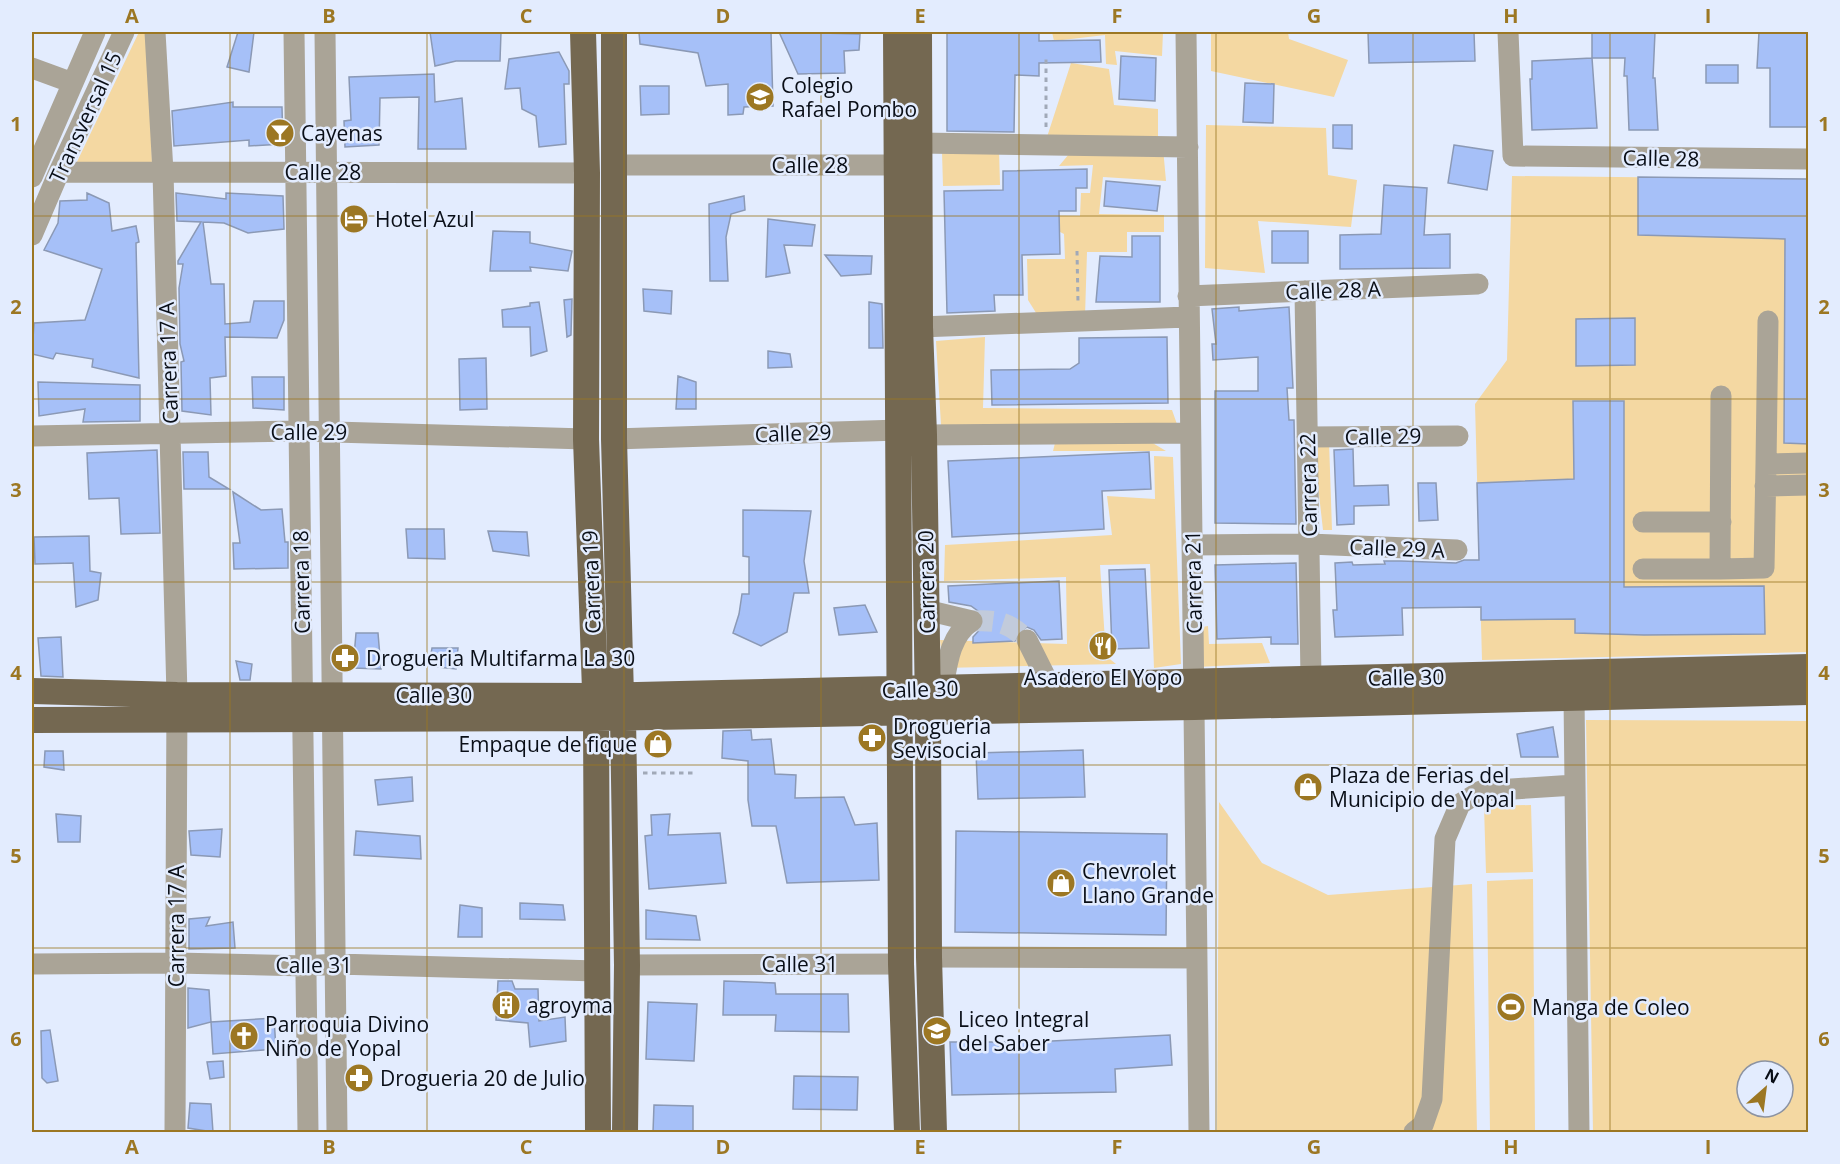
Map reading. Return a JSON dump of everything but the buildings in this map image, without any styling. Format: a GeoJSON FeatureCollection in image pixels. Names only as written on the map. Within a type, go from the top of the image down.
{"type":"FeatureCollection","features":[{"type":"Feature","properties":{"kind":"main road","name":"Carrera 19"},"geometry":{"type":"LineString","coordinates":[[583,32],[587,173],[586,439],[596,707],[598,1132]]}},
{"type":"Feature","properties":{"kind":"main road","name":"Carrera 19"},"geometry":{"type":"LineString","coordinates":[[614,32],[614,439],[624,773],[627,965],[625,1132]]}},
{"type":"Feature","properties":{"kind":"main road","name":"Carrera 20"},"geometry":{"type":"LineString","coordinates":[[896,32],[897,165],[912,433],[933,696],[929,957],[933,1132]]}},
{"type":"Feature","properties":{"kind":"main road","name":"Carrera 20"},"geometry":{"type":"LineString","coordinates":[[907,1132],[901,964],[899,701],[912,433],[920,327],[918,32]]}},
{"type":"Feature","properties":{"kind":"main road","name":"Calle 30"},"geometry":{"type":"LineString","coordinates":[[32,720],[177,707],[596,707],[899,701],[1050,686],[1809,667]]}},
{"type":"Feature","properties":{"kind":"main road","name":"Calle 30"},"geometry":{"type":"LineString","coordinates":[[32,691],[177,707]]}},
{"type":"Feature","properties":{"kind":"main road","name":"Calle 30"},"geometry":{"type":"LineString","coordinates":[[933,696],[1194,707],[1809,692]]}},
{"type":"Feature","properties":{"kind":"street","name":"Transversal 15"},"geometry":{"type":"LineString","coordinates":[[32,177],[37,149],[73,83],[95,32]]}},
{"type":"Feature","properties":{"kind":"street","name":"Transversal 15"},"geometry":{"type":"LineString","coordinates":[[32,235],[124,32]]}},
{"type":"Feature","properties":{"kind":"street","name":"Carrera 17 A"},"geometry":{"type":"LineString","coordinates":[[154,32],[162,172],[177,707],[174,1132]]}},
{"type":"Feature","properties":{"kind":"street","name":"Carrera 18"},"geometry":{"type":"LineString","coordinates":[[294,32],[308,1132]]}},
{"type":"Feature","properties":{"kind":"street","name":"Carrera 18"},"geometry":{"type":"LineString","coordinates":[[324,32],[337,1132]]}},
{"type":"Feature","properties":{"kind":"street","name":"Carrera 21"},"geometry":{"type":"LineString","coordinates":[[1186,32],[1199,1132]]}},
{"type":"Feature","properties":{"kind":"street","name":"Calle 28"},"geometry":{"type":"LineString","coordinates":[[1508,32],[1513,156],[1809,159]]}},
{"type":"Feature","properties":{"kind":"street"},"geometry":{"type":"LineString","coordinates":[[32,68],[73,83]]}},
{"type":"Feature","properties":{"kind":"street"},"geometry":{"type":"LineString","coordinates":[[919,143],[1188,147]]}},
{"type":"Feature","properties":{"kind":"street","name":"Calle 28"},"geometry":{"type":"LineString","coordinates":[[615,165],[897,165]]}},
{"type":"Feature","properties":{"kind":"street","name":"Calle 28"},"geometry":{"type":"LineString","coordinates":[[59,172],[587,173]]}},
{"type":"Feature","properties":{"kind":"street","name":"Calle 28 A"},"geometry":{"type":"LineString","coordinates":[[920,327],[1078,321],[1305,291],[1478,284]]}},
{"type":"Feature","properties":{"kind":"street","name":"Carrera 22"},"geometry":{"type":"LineString","coordinates":[[1305,291],[1311,679]]}},
{"type":"Feature","properties":{"kind":"street"},"geometry":{"type":"LineString","coordinates":[[1643,569],[1764,568],[1768,321]]}},
{"type":"Feature","properties":{"kind":"street"},"geometry":{"type":"LineString","coordinates":[[1720,569],[1721,396]]}},
{"type":"Feature","properties":{"kind":"street","name":"Calle 29"},"geometry":{"type":"LineString","coordinates":[[32,436],[299,431],[586,439]]}},
{"type":"Feature","properties":{"kind":"street","name":"Calle 29"},"geometry":{"type":"LineString","coordinates":[[614,439],[912,433],[1190,433]]}},
{"type":"Feature","properties":{"kind":"street","name":"Calle 29"},"geometry":{"type":"LineString","coordinates":[[1307,437],[1458,436]]}},
{"type":"Feature","properties":{"kind":"street"},"geometry":{"type":"LineString","coordinates":[[1766,464],[1809,463]]}},
{"type":"Feature","properties":{"kind":"street"},"geometry":{"type":"LineString","coordinates":[[1766,486],[1809,485]]}},
{"type":"Feature","properties":{"kind":"street"},"geometry":{"type":"LineString","coordinates":[[1643,522],[1720,522]]}},
{"type":"Feature","properties":{"kind":"street","name":"Calle 29 A"},"geometry":{"type":"LineString","coordinates":[[1192,544],[1309,544],[1457,550]]}},
{"type":"Feature","properties":{"kind":"street"},"geometry":{"type":"LineString","coordinates":[[926,610],[972,621],[962,628],[933,696]]}},
{"type":"Feature","properties":{"kind":"street"},"geometry":{"type":"LineString","coordinates":[[1027,640],[1050,686]]}},
{"type":"Feature","properties":{"kind":"street"},"geometry":{"type":"LineString","coordinates":[[1575,698],[1579,1132]]}},
{"type":"Feature","properties":{"kind":"street"},"geometry":{"type":"LineString","coordinates":[[1414,1132],[1423,1125],[1432,1099],[1445,839],[1460,804],[1481,790],[1575,785]]}},
{"type":"Feature","properties":{"kind":"street"},"geometry":{"type":"LineString","coordinates":[[929,957],[1197,958]]}},
{"type":"Feature","properties":{"kind":"street","name":"Calle 31"},"geometry":{"type":"LineString","coordinates":[[32,964],[175,963],[306,966],[336,964],[597,971]]}},
{"type":"Feature","properties":{"kind":"street","name":"Calle 31"},"geometry":{"type":"LineString","coordinates":[[627,965],[901,964]]}},
{"type":"Feature","properties":{"kind":"path"},"geometry":{"type":"LineString","coordinates":[[1046,57],[1046,145]]}},
{"type":"Feature","properties":{"kind":"path"},"geometry":{"type":"LineString","coordinates":[[1077,251],[1078,321]]}},
{"type":"Feature","properties":{"kind":"path"},"geometry":{"type":"LineString","coordinates":[[624,773],[695,773]]}},
{"type":"Feature","properties":{"kind":"shaded area"},"geometry":{"type":"Polygon","coordinates":[[[139,32],[150,32],[152,168],[74,168],[139,32]]]}},
{"type":"Feature","properties":{"kind":"shaded area"},"geometry":{"type":"Polygon","coordinates":[[[1052,32],[1163,32],[1162,56],[1115,51],[1117,65],[1106,64],[1105,35],[1054,41],[1052,32]]]}},
{"type":"Feature","properties":{"kind":"shaded area"},"geometry":{"type":"Polygon","coordinates":[[[1211,32],[1288,32],[1289,39],[1348,60],[1334,97],[1211,71],[1211,32]]]}},
{"type":"Feature","properties":{"kind":"shaded area"},"geometry":{"type":"Polygon","coordinates":[[[1071,63],[1109,69],[1114,105],[1158,109],[1158,145],[1047,137],[1071,63]]]}},
{"type":"Feature","properties":{"kind":"shaded area"},"geometry":{"type":"Polygon","coordinates":[[[1206,125],[1326,128],[1328,175],[1357,180],[1351,227],[1258,221],[1265,273],[1205,268],[1206,125]]]}},
{"type":"Feature","properties":{"kind":"shaded area"},"geometry":{"type":"Polygon","coordinates":[[[1074,148],[1163,148],[1166,181],[1103,177],[1099,214],[1164,215],[1164,232],[1127,232],[1127,252],[1087,252],[1085,316],[1038,316],[1028,300],[1027,259],[1065,259],[1064,234],[1060,232],[1030,233],[1028,215],[1080,216],[1081,193],[1090,193],[1093,165],[1059,166],[1074,148]]]}},
{"type":"Feature","properties":{"kind":"shaded area"},"geometry":{"type":"Polygon","coordinates":[[[999,150],[1000,185],[943,186],[942,152],[999,150]]]}},
{"type":"Feature","properties":{"kind":"shaded area"},"geometry":{"type":"Polygon","coordinates":[[[1512,176],[1808,179],[1808,652],[1482,660],[1475,404],[1507,360],[1512,176]]]}},
{"type":"Feature","properties":{"kind":"shaded area"},"geometry":{"type":"Polygon","coordinates":[[[985,337],[983,408],[1172,410],[1178,427],[941,425],[936,341],[985,337]]]}},
{"type":"Feature","properties":{"kind":"shaded area"},"geometry":{"type":"Polygon","coordinates":[[[1056,439],[1146,439],[1166,451],[1053,451],[1056,439]]]}},
{"type":"Feature","properties":{"kind":"shaded area"},"geometry":{"type":"Polygon","coordinates":[[[1313,441],[1329,441],[1332,530],[1323,530],[1313,441]]]}},
{"type":"Feature","properties":{"kind":"shaded area"},"geometry":{"type":"Polygon","coordinates":[[[1154,456],[1173,457],[1181,664],[1154,668],[1150,564],[1100,565],[1106,656],[1116,664],[943,668],[940,640],[1067,644],[1066,577],[944,581],[945,545],[1112,535],[1107,496],[1155,499],[1154,456]]]}},
{"type":"Feature","properties":{"kind":"shaded area"},"geometry":{"type":"Polygon","coordinates":[[[1208,626],[1209,644],[1262,643],[1270,663],[1198,667],[1197,628],[1208,626]]]}},
{"type":"Feature","properties":{"kind":"shaded area"},"geometry":{"type":"Polygon","coordinates":[[[1586,720],[1808,721],[1808,1132],[1593,1132],[1586,720]]]}},
{"type":"Feature","properties":{"kind":"shaded area"},"geometry":{"type":"Polygon","coordinates":[[[1219,802],[1262,863],[1328,895],[1472,884],[1477,1132],[1217,1132],[1219,802]]]}},
{"type":"Feature","properties":{"kind":"shaded area"},"geometry":{"type":"Polygon","coordinates":[[[1531,805],[1533,872],[1486,873],[1484,806],[1531,805]]]}},
{"type":"Feature","properties":{"kind":"shaded area","name":"Manga de Coleo"},"geometry":{"type":"Polygon","coordinates":[[[1533,879],[1535,1132],[1490,1132],[1487,881],[1533,879]]]}},
{"type":"Feature","properties":{"kind":"tunnel"},"geometry":{"type":"LineString","coordinates":[[972,621],[1002,623],[1027,640]]}},
{"type":"Feature","properties":{"kind":"place","name":"Colegio Rafael Pombo"},"geometry":{"type":"Point","coordinates":[760,97]}},
{"type":"Feature","properties":{"kind":"place","name":"Cayenas"},"geometry":{"type":"Point","coordinates":[280,133]}},
{"type":"Feature","properties":{"kind":"place","name":"Hotel Azul"},"geometry":{"type":"Point","coordinates":[354,219]}},
{"type":"Feature","properties":{"kind":"place","name":"Asadero El Yopo"},"geometry":{"type":"Point","coordinates":[1103,646]}},
{"type":"Feature","properties":{"kind":"place","name":"Drogueria Multifarma La 30"},"geometry":{"type":"Point","coordinates":[345,658]}},
{"type":"Feature","properties":{"kind":"place","name":"Drogueria Sevisocial"},"geometry":{"type":"Point","coordinates":[872,738]}},
{"type":"Feature","properties":{"kind":"place","name":"Empaque de fique"},"geometry":{"type":"Point","coordinates":[658,744]}},
{"type":"Feature","properties":{"kind":"place","name":"Plaza de Ferias del Municipio de Yopal"},"geometry":{"type":"Point","coordinates":[1308,787]}},
{"type":"Feature","properties":{"kind":"place","name":"Chevrolet Llano Grande"},"geometry":{"type":"Point","coordinates":[1061,883]}},
{"type":"Feature","properties":{"kind":"place","name":"agroyma"},"geometry":{"type":"Point","coordinates":[506,1005]}},
{"type":"Feature","properties":{"kind":"place","name":"Manga de Coleo"},"geometry":{"type":"Point","coordinates":[1511,1007]}},
{"type":"Feature","properties":{"kind":"place","name":"Liceo Integral del Saber"},"geometry":{"type":"Point","coordinates":[937,1031]}},
{"type":"Feature","properties":{"kind":"place","name":"Parroquia Divino Niño de Yopal"},"geometry":{"type":"Point","coordinates":[244,1036]}},
{"type":"Feature","properties":{"kind":"place","name":"Drogueria 20 de Julio"},"geometry":{"type":"Point","coordinates":[359,1078]}}]}
